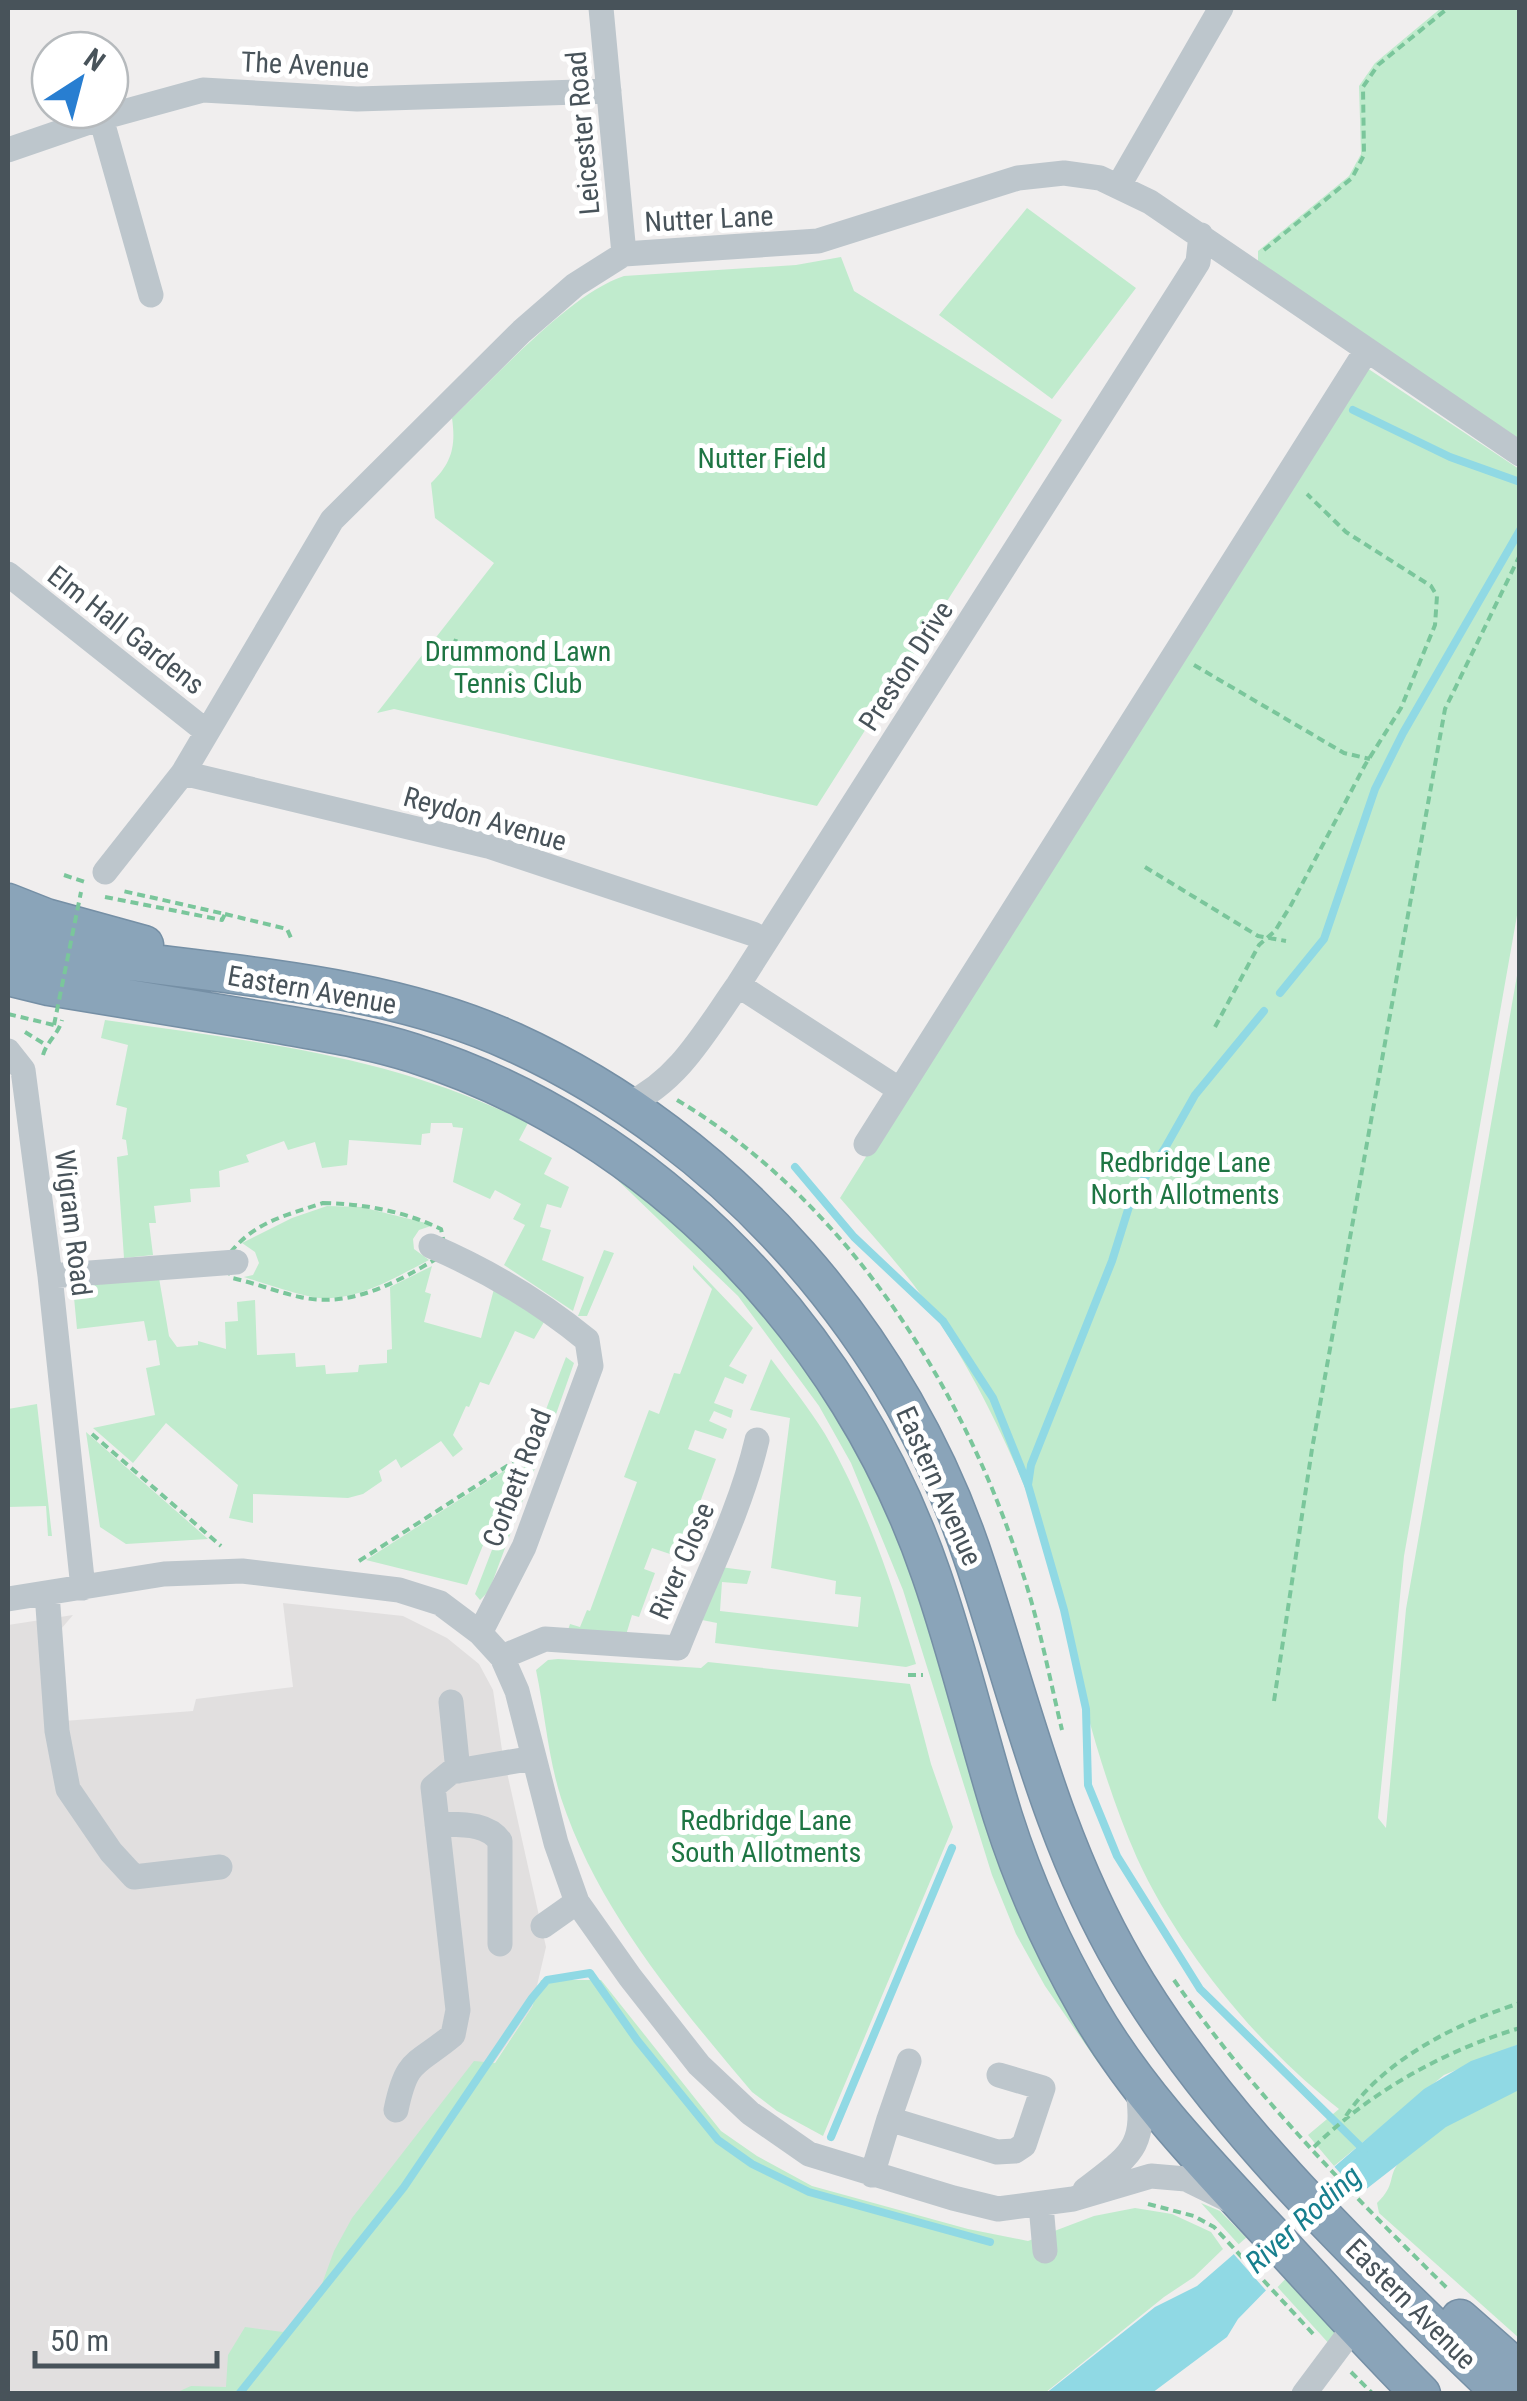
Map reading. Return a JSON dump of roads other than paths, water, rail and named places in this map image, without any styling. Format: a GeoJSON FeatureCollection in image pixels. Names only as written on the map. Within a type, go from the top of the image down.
{"type":"FeatureCollection","features":[{"type":"Feature","properties":{"kind":"highway"},"geometry":{"type":"LineString","coordinates":[[8,903],[90,930],[302,985]]}},
{"type":"Feature","properties":{"kind":"highway","name":"Eastern Avenue"},"geometry":{"type":"LineString","coordinates":[[8,940],[89,957],[302,985],[394,1002],[508,1040],[584,1076],[628,1104],[725,1181],[788,1242],[882,1369],[926,1443],[974,1560],[1054,1813],[1124,1965],[1184,2056],[1222,2104],[1387,2282],[1503,2394]]}},
{"type":"Feature","properties":{"kind":"highway","name":"Eastern Avenue"},"geometry":{"type":"LineString","coordinates":[[8,978],[47,998],[380,1044],[489,1080],[604,1146],[675,1199],[731,1251],[807,1338],[845,1395],[882,1462],[932,1577],[1005,1824],[1089,2010],[1237,2224],[1302,2267],[1354,2327],[1421,2394]]}},
{"type":"Feature","properties":{"kind":"highway"},"geometry":{"type":"LineString","coordinates":[[1387,2282],[1464,2320],[1520,2372]]}},
{"type":"Feature","properties":{"kind":"street","name":"Leicester Road"},"geometry":{"type":"LineString","coordinates":[[601,8],[624,254]]}},
{"type":"Feature","properties":{"kind":"street"},"geometry":{"type":"LineString","coordinates":[[1119,185],[1221,8]]}},
{"type":"Feature","properties":{"kind":"street","name":"The Avenue"},"geometry":{"type":"LineString","coordinates":[[130,110],[203,90],[358,99],[609,90]]}},
{"type":"Feature","properties":{"kind":"street","name":"The Avenue"},"geometry":{"type":"LineString","coordinates":[[8,150],[66,130]]}},
{"type":"Feature","properties":{"kind":"street"},"geometry":{"type":"LineString","coordinates":[[104,130],[151,295]]}},
{"type":"Feature","properties":{"kind":"street","name":"Nutter Lane"},"geometry":{"type":"LineString","coordinates":[[101,885],[183,773],[332,520],[522,331],[574,286],[624,254],[818,241],[1018,178],[1064,173],[1119,185],[1200,235],[1520,454]]}},
{"type":"Feature","properties":{"kind":"street","name":"Preston Drive"},"geometry":{"type":"LineString","coordinates":[[628,1104],[658,1088],[683,1062],[738,985],[1198,262],[1200,235]]}},
{"type":"Feature","properties":{"kind":"street"},"geometry":{"type":"LineString","coordinates":[[866,1144],[1366,351]]}},
{"type":"Feature","properties":{"kind":"street","name":"Elm Hall Gardens"},"geometry":{"type":"LineString","coordinates":[[8,574],[207,732]]}},
{"type":"Feature","properties":{"kind":"street","name":"Reydon Avenue"},"geometry":{"type":"LineString","coordinates":[[183,773],[488,846],[765,941]]}},
{"type":"Feature","properties":{"kind":"street"},"geometry":{"type":"LineString","coordinates":[[738,985],[900,1090]]}},
{"type":"Feature","properties":{"kind":"street","name":"Wigram Road"},"geometry":{"type":"LineString","coordinates":[[16,1060],[50,1276],[83,1588]]}},
{"type":"Feature","properties":{"kind":"street","name":"Corbett Road"},"geometry":{"type":"LineString","coordinates":[[438,1250],[510,1284],[547,1308],[587,1340],[591,1366],[524,1547],[480,1633]]}},
{"type":"Feature","properties":{"kind":"street"},"geometry":{"type":"LineString","coordinates":[[50,1276],[230,1262]]}},
{"type":"Feature","properties":{"kind":"street","name":"River Close"},"geometry":{"type":"LineString","coordinates":[[502,1657],[544,1639],[678,1648],[745,1491],[758,1440]]}},
{"type":"Feature","properties":{"kind":"street"},"geometry":{"type":"LineString","coordinates":[[8,1600],[164,1574],[242,1571],[413,1594],[440,1603],[480,1633],[502,1657],[517,1691],[556,1843],[577,1902],[699,2065],[750,2114],[809,2154],[998,2209],[1074,2199],[1136,2179],[1166,2175],[1205,2186],[1237,2224]]}},
{"type":"Feature","properties":{"kind":"street"},"geometry":{"type":"LineString","coordinates":[[46,1593],[57,1730],[68,1789],[111,1852],[134,1877],[220,1867]]}},
{"type":"Feature","properties":{"kind":"street"},"geometry":{"type":"LineString","coordinates":[[451,1702],[458,1771]]}},
{"type":"Feature","properties":{"kind":"street"},"geometry":{"type":"LineString","coordinates":[[396,2110],[402,2082],[416,2059],[453,2034],[458,2010],[432,1787],[451,1772],[534,1758]]}},
{"type":"Feature","properties":{"kind":"street"},"geometry":{"type":"LineString","coordinates":[[438,1824],[484,1828],[500,1841],[500,1944]]}},
{"type":"Feature","properties":{"kind":"street"},"geometry":{"type":"LineString","coordinates":[[543,1926],[577,1902]]}},
{"type":"Feature","properties":{"kind":"street"},"geometry":{"type":"LineString","coordinates":[[872,2175],[909,2061]]}},
{"type":"Feature","properties":{"kind":"street"},"geometry":{"type":"LineString","coordinates":[[890,2119],[997,2152],[1015,2151],[1027,2140],[1043,2088],[999,2075]]}},
{"type":"Feature","properties":{"kind":"street"},"geometry":{"type":"LineString","coordinates":[[1074,2199],[1119,2164],[1136,2142],[1141,2113],[1136,2081]]}},
{"type":"Feature","properties":{"kind":"street"},"geometry":{"type":"LineString","coordinates":[[1041,2205],[1045,2251]]}},
{"type":"Feature","properties":{"kind":"street"},"geometry":{"type":"LineString","coordinates":[[1304,2394],[1354,2327]]}},
{"type":"Feature","properties":{"kind":"water","name":"River Roding"},"geometry":{"type":"Polygon","coordinates":[[[1519,2044],[1519,2090],[1446,2127],[1360,2194],[1238,2319],[1227,2337],[1152,2393],[1045,2394],[1155,2307],[1197,2286],[1424,2089],[1471,2061],[1519,2044]]]}},
{"type":"Feature","properties":{"kind":"waterway"},"geometry":{"type":"LineString","coordinates":[[1353,410],[1450,457],[1520,482]]}},
{"type":"Feature","properties":{"kind":"waterway"},"geometry":{"type":"LineString","coordinates":[[1280,993],[1324,939],[1375,789],[1520,530]]}},
{"type":"Feature","properties":{"kind":"waterway"},"geometry":{"type":"LineString","coordinates":[[1028,1485],[1031,1465],[1112,1261],[1132,1197],[1195,1095],[1264,1011]]}},
{"type":"Feature","properties":{"kind":"waterway"},"geometry":{"type":"LineString","coordinates":[[795,1167],[854,1237],[943,1321],[993,1398],[1028,1485],[1064,1610],[1086,1709],[1088,1785],[1117,1856],[1200,1989],[1364,2150]]}},
{"type":"Feature","properties":{"kind":"waterway"},"geometry":{"type":"LineString","coordinates":[[831,2137],[952,1848]]}},
{"type":"Feature","properties":{"kind":"waterway"},"geometry":{"type":"LineString","coordinates":[[239,2394],[404,2187],[547,1980],[590,1973],[637,2040],[718,2140],[752,2164],[809,2192],[990,2242]]}},
{"type":"Feature","properties":{"kind":"park label","name":"Nutter Field"},"geometry":{"type":"Point","coordinates":[762,458]}},
{"type":"Feature","properties":{"kind":"park label","name":"Drummond Lawn Tennis Club"},"geometry":{"type":"Point","coordinates":[518,667]}},
{"type":"Feature","properties":{"kind":"park label","name":"Redbridge Lane North Allotments"},"geometry":{"type":"Point","coordinates":[1185,1178]}},
{"type":"Feature","properties":{"kind":"park label","name":"Redbridge Lane South Allotments"},"geometry":{"type":"Point","coordinates":[766,1836]}}]}
